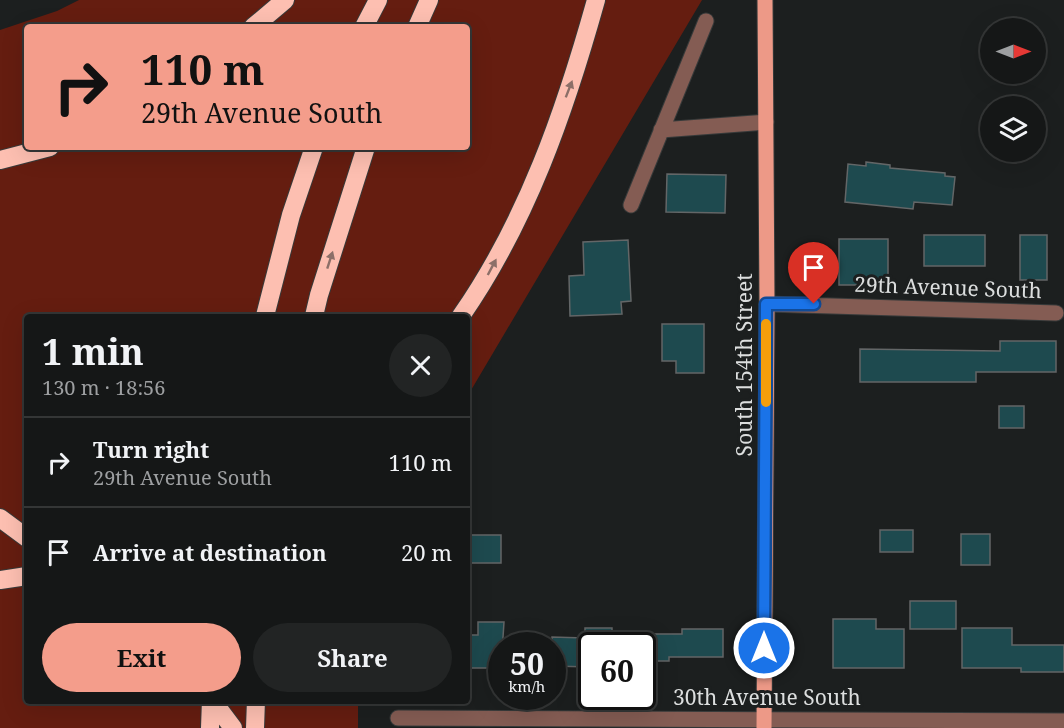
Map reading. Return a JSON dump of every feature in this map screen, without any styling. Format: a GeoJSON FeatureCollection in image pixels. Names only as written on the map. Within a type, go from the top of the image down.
{"type":"FeatureCollection","features":[{"type":"Feature","properties":{"kind":"highway"},"geometry":{"type":"LineString","coordinates":[[257,24],[285,0]]}},
{"type":"Feature","properties":{"kind":"highway"},"geometry":{"type":"LineString","coordinates":[[366,24],[378,0]]}},
{"type":"Feature","properties":{"kind":"highway"},"geometry":{"type":"LineString","coordinates":[[418,24],[429,0]]}},
{"type":"Feature","properties":{"kind":"highway"},"geometry":{"type":"LineString","coordinates":[[461,314],[484,282],[525,206],[577,69],[596,0]]}},
{"type":"Feature","properties":{"kind":"highway"},"geometry":{"type":"LineString","coordinates":[[0,160],[38,150]]}},
{"type":"Feature","properties":{"kind":"highway"},"geometry":{"type":"LineString","coordinates":[[266,314],[291,215],[314,150]]}},
{"type":"Feature","properties":{"kind":"highway"},"geometry":{"type":"LineString","coordinates":[[315,314],[365,150]]}},
{"type":"Feature","properties":{"kind":"highway"},"geometry":{"type":"LineString","coordinates":[[0,518],[24,536]]}},
{"type":"Feature","properties":{"kind":"highway"},"geometry":{"type":"LineString","coordinates":[[0,580],[24,576]]}},
{"type":"Feature","properties":{"kind":"highway"},"geometry":{"type":"LineString","coordinates":[[210,728],[211,704]]}},
{"type":"Feature","properties":{"kind":"highway"},"geometry":{"type":"LineString","coordinates":[[214,704],[234,728]]}},
{"type":"Feature","properties":{"kind":"highway"},"geometry":{"type":"LineString","coordinates":[[255,728],[256,704]]}},
{"type":"Feature","properties":{"kind":"main road","name":"South 154th Street"},"geometry":{"type":"LineString","coordinates":[[764,723],[765,1]]}},
{"type":"Feature","properties":{"kind":"street"},"geometry":{"type":"LineString","coordinates":[[631,205],[706,21]]}},
{"type":"Feature","properties":{"kind":"street"},"geometry":{"type":"LineString","coordinates":[[661,130],[765,122]]}},
{"type":"Feature","properties":{"kind":"street","name":"29th Avenue South"},"geometry":{"type":"LineString","coordinates":[[766,304],[1056,313]]}},
{"type":"Feature","properties":{"kind":"street","name":"30th Avenue South"},"geometry":{"type":"LineString","coordinates":[[398,718],[892,724],[1064,721]]}},
{"type":"Feature","properties":{"kind":"shaded area"},"geometry":{"type":"Polygon","coordinates":[[[79,0],[702,0],[470,392],[470,314],[24,314],[24,704],[358,704],[358,728],[0,728],[0,30],[57,11],[79,0]]]}},
{"type":"Feature","properties":{"kind":"building"},"geometry":{"type":"Polygon","coordinates":[[[866,162],[890,165],[890,168],[945,173],[945,176],[955,177],[952,205],[914,202],[913,209],[845,202],[848,164],[866,166],[866,162]]]}},
{"type":"Feature","properties":{"kind":"building"},"geometry":{"type":"Polygon","coordinates":[[[667,174],[726,175],[725,213],[666,212],[667,174]]]}},
{"type":"Feature","properties":{"kind":"building"},"geometry":{"type":"Polygon","coordinates":[[[924,235],[985,235],[985,266],[924,266],[924,235]]]}},
{"type":"Feature","properties":{"kind":"building"},"geometry":{"type":"Polygon","coordinates":[[[1020,235],[1047,235],[1047,280],[1020,280],[1020,235]]]}},
{"type":"Feature","properties":{"kind":"building"},"geometry":{"type":"Polygon","coordinates":[[[839,239],[888,239],[888,285],[839,285],[839,239]]]}},
{"type":"Feature","properties":{"kind":"building"},"geometry":{"type":"Polygon","coordinates":[[[628,240],[631,301],[621,302],[622,314],[570,316],[569,276],[584,275],[583,242],[628,240]]]}},
{"type":"Feature","properties":{"kind":"building"},"geometry":{"type":"Polygon","coordinates":[[[662,324],[704,324],[704,373],[676,373],[676,361],[662,361],[662,324]]]}},
{"type":"Feature","properties":{"kind":"building"},"geometry":{"type":"Polygon","coordinates":[[[1000,341],[1056,341],[1056,372],[976,372],[976,382],[860,382],[860,349],[1000,351],[1000,341]]]}},
{"type":"Feature","properties":{"kind":"building"},"geometry":{"type":"Polygon","coordinates":[[[999,406],[1024,406],[1024,428],[999,428],[999,406]]]}},
{"type":"Feature","properties":{"kind":"building"},"geometry":{"type":"Polygon","coordinates":[[[880,530],[913,530],[913,552],[880,552],[880,530]]]}},
{"type":"Feature","properties":{"kind":"building"},"geometry":{"type":"Polygon","coordinates":[[[961,534],[990,534],[990,565],[961,565],[961,534]]]}},
{"type":"Feature","properties":{"kind":"building"},"geometry":{"type":"Polygon","coordinates":[[[470,535],[501,535],[501,563],[470,563],[470,535]]]}},
{"type":"Feature","properties":{"kind":"building"},"geometry":{"type":"Polygon","coordinates":[[[910,601],[956,601],[956,629],[910,629],[910,601]]]}},
{"type":"Feature","properties":{"kind":"building"},"geometry":{"type":"Polygon","coordinates":[[[833,619],[876,619],[876,629],[904,629],[904,668],[833,668],[833,619]]]}},
{"type":"Feature","properties":{"kind":"building"},"geometry":{"type":"Polygon","coordinates":[[[478,622],[504,622],[503,632],[488,632],[488,668],[470,668],[470,635],[478,635],[478,622]]]}},
{"type":"Feature","properties":{"kind":"building"},"geometry":{"type":"Polygon","coordinates":[[[585,628],[612,628],[612,632],[585,632],[585,628]]]}},
{"type":"Feature","properties":{"kind":"building"},"geometry":{"type":"Polygon","coordinates":[[[962,628],[1012,628],[1012,645],[1064,645],[1064,672],[1021,672],[1021,668],[962,668],[962,628]]]}},
{"type":"Feature","properties":{"kind":"building"},"geometry":{"type":"Polygon","coordinates":[[[682,629],[723,629],[723,657],[669,657],[669,661],[656,661],[656,634],[682,634],[682,629]]]}},
{"type":"Feature","properties":{"kind":"building"},"geometry":{"type":"Polygon","coordinates":[[[566,637],[578,638],[578,667],[566,666],[566,637]]]}},
{"type":"Feature","properties":{"kind":"slow traffic"},"geometry":{"type":"LineString","coordinates":[[766,324],[766,402]]}},
{"type":"Feature","properties":{"kind":"route"},"geometry":{"type":"LineString","coordinates":[[764,648],[766,304],[814,304]]}}]}
